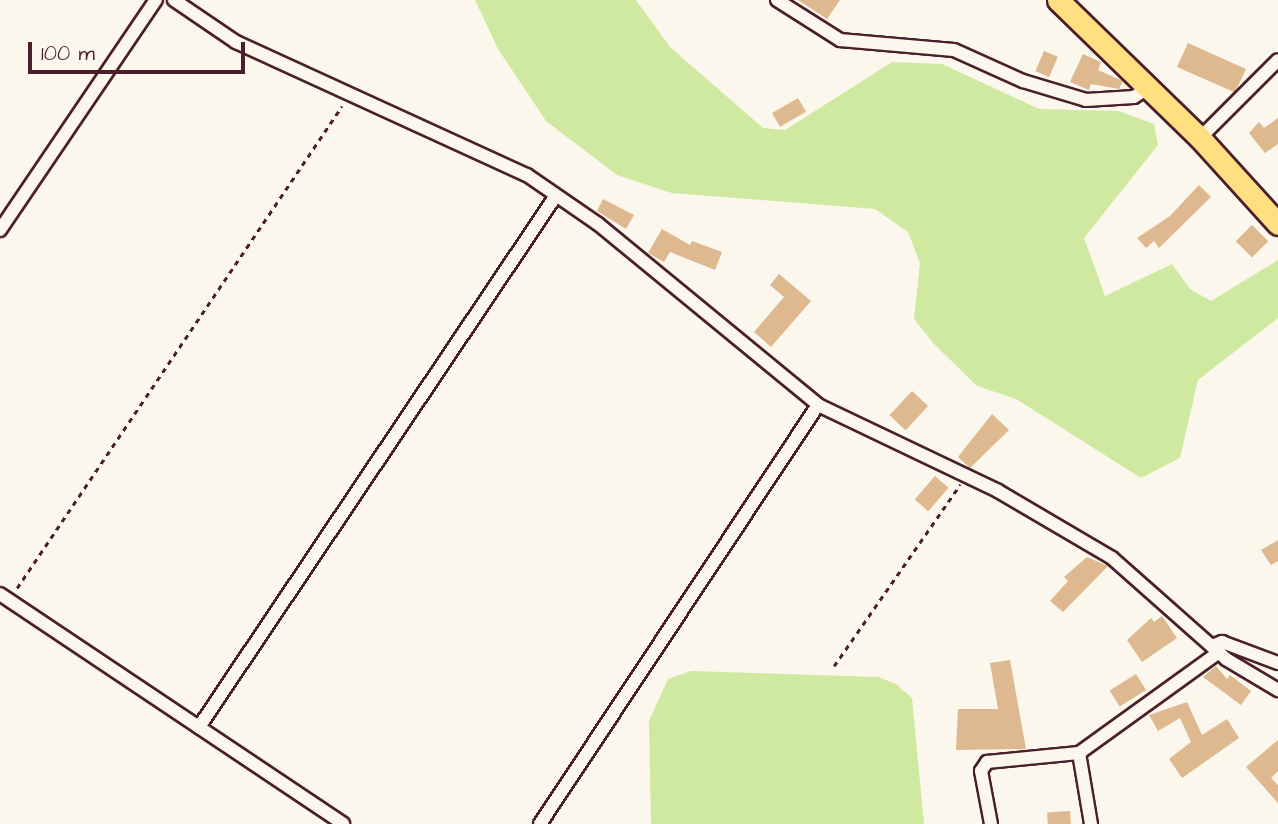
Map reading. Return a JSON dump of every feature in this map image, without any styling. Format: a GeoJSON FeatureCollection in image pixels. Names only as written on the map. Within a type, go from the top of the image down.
{"type":"FeatureCollection","features":[{"type":"Feature","properties":{"kind":"highway"},"geometry":{"type":"LineString","coordinates":[[1058,0],[1149,86],[1278,224]]}},
{"type":"Feature","properties":{"kind":"street"},"geometry":{"type":"LineString","coordinates":[[0,230],[156,0]]}},
{"type":"Feature","properties":{"kind":"street"},"geometry":{"type":"LineString","coordinates":[[174,0],[236,42],[352,92],[527,174],[555,197],[598,224],[818,405],[966,477],[1112,558],[1215,649],[1278,690]]}},
{"type":"Feature","properties":{"kind":"street"},"geometry":{"type":"LineString","coordinates":[[777,0],[840,40],[954,50],[1023,81],[1086,100],[1135,97],[1149,86]]}},
{"type":"Feature","properties":{"kind":"street"},"geometry":{"type":"LineString","coordinates":[[1200,138],[1278,60]]}},
{"type":"Feature","properties":{"kind":"street"},"geometry":{"type":"LineString","coordinates":[[199,727],[555,197]]}},
{"type":"Feature","properties":{"kind":"street"},"geometry":{"type":"LineString","coordinates":[[540,824],[818,405]]}},
{"type":"Feature","properties":{"kind":"street"},"geometry":{"type":"LineString","coordinates":[[5,597],[343,824]]}},
{"type":"Feature","properties":{"kind":"street"},"geometry":{"type":"LineString","coordinates":[[991,824],[981,771],[987,762],[1079,753],[1222,642],[1278,663]]}},
{"type":"Feature","properties":{"kind":"street"},"geometry":{"type":"LineString","coordinates":[[1079,753],[1091,824]]}},
{"type":"Feature","properties":{"kind":"path"},"geometry":{"type":"LineString","coordinates":[[5,597],[352,92]]}},
{"type":"Feature","properties":{"kind":"path"},"geometry":{"type":"LineString","coordinates":[[834,666],[966,477]]}},
{"type":"Feature","properties":{"kind":"green space"},"geometry":{"type":"Polygon","coordinates":[[[475,0],[636,0],[670,47],[763,128],[785,130],[892,62],[942,64],[1039,109],[1119,111],[1154,124],[1158,145],[1084,238],[1105,296],[1172,264],[1190,289],[1211,301],[1278,260],[1278,318],[1198,380],[1180,458],[1141,478],[1016,399],[977,386],[934,344],[914,319],[920,263],[908,232],[875,209],[672,193],[617,175],[546,121],[498,49],[475,0]]]}},
{"type":"Feature","properties":{"kind":"green space"},"geometry":{"type":"Polygon","coordinates":[[[691,671],[878,677],[896,684],[912,698],[924,824],[651,824],[649,721],[668,679],[691,671]]]}},
{"type":"Feature","properties":{"kind":"building"},"geometry":{"type":"Polygon","coordinates":[[[798,0],[840,0],[827,19],[798,0]]]}},
{"type":"Feature","properties":{"kind":"building"},"geometry":{"type":"Polygon","coordinates":[[[1188,43],[1246,69],[1234,92],[1177,67],[1188,43]]]}},
{"type":"Feature","properties":{"kind":"building"},"geometry":{"type":"Polygon","coordinates":[[[1044,51],[1058,57],[1049,77],[1035,71],[1044,51]]]}},
{"type":"Feature","properties":{"kind":"building"},"geometry":{"type":"Polygon","coordinates":[[[1083,54],[1101,62],[1098,70],[1123,81],[1119,89],[1091,84],[1089,90],[1070,82],[1083,54]]]}},
{"type":"Feature","properties":{"kind":"building"},"geometry":{"type":"Polygon","coordinates":[[[798,98],[806,112],[780,127],[772,113],[798,98]]]}},
{"type":"Feature","properties":{"kind":"building"},"geometry":{"type":"Polygon","coordinates":[[[1278,118],[1278,144],[1265,153],[1249,133],[1259,122],[1264,128],[1278,118]]]}},
{"type":"Feature","properties":{"kind":"building"},"geometry":{"type":"Polygon","coordinates":[[[1199,185],[1211,197],[1159,248],[1154,241],[1146,248],[1137,238],[1170,216],[1199,185]]]}},
{"type":"Feature","properties":{"kind":"building"},"geometry":{"type":"Polygon","coordinates":[[[603,199],[634,215],[626,229],[597,211],[603,199]]]}},
{"type":"Feature","properties":{"kind":"building"},"geometry":{"type":"Polygon","coordinates":[[[1252,225],[1268,241],[1252,258],[1236,241],[1252,225]]]}},
{"type":"Feature","properties":{"kind":"building"},"geometry":{"type":"Polygon","coordinates":[[[662,229],[690,245],[692,241],[722,252],[715,270],[670,252],[664,262],[648,253],[662,229]]]}},
{"type":"Feature","properties":{"kind":"building"},"geometry":{"type":"Polygon","coordinates":[[[779,274],[811,301],[771,347],[754,332],[784,297],[770,285],[779,274]]]}},
{"type":"Feature","properties":{"kind":"building"},"geometry":{"type":"Polygon","coordinates":[[[912,391],[928,406],[906,430],[889,415],[912,391]]]}},
{"type":"Feature","properties":{"kind":"building"},"geometry":{"type":"Polygon","coordinates":[[[992,414],[1009,430],[970,468],[958,457],[992,414]]]}},
{"type":"Feature","properties":{"kind":"building"},"geometry":{"type":"Polygon","coordinates":[[[935,476],[949,488],[928,511],[915,499],[935,476]]]}},
{"type":"Feature","properties":{"kind":"building"},"geometry":{"type":"Polygon","coordinates":[[[1278,540],[1278,561],[1271,565],[1261,550],[1278,540]]]}},
{"type":"Feature","properties":{"kind":"building"},"geometry":{"type":"Polygon","coordinates":[[[1087,557],[1108,566],[1063,612],[1050,601],[1068,581],[1064,577],[1087,557]]]}},
{"type":"Feature","properties":{"kind":"building"},"geometry":{"type":"Polygon","coordinates":[[[1162,616],[1177,638],[1142,662],[1127,640],[1151,618],[1154,622],[1162,616]]]}},
{"type":"Feature","properties":{"kind":"building"},"geometry":{"type":"Polygon","coordinates":[[[1010,660],[1026,749],[956,750],[958,709],[998,709],[990,663],[1010,660]]]}},
{"type":"Feature","properties":{"kind":"building"},"geometry":{"type":"Polygon","coordinates":[[[1216,666],[1227,679],[1230,675],[1251,691],[1241,705],[1203,677],[1216,666]]]}},
{"type":"Feature","properties":{"kind":"building"},"geometry":{"type":"Polygon","coordinates":[[[1136,674],[1146,690],[1120,707],[1110,690],[1136,674]]]}},
{"type":"Feature","properties":{"kind":"building"},"geometry":{"type":"Polygon","coordinates":[[[1187,702],[1202,735],[1227,719],[1239,738],[1182,778],[1169,759],[1191,742],[1180,718],[1158,731],[1149,715],[1187,702]]]}},
{"type":"Feature","properties":{"kind":"building"},"geometry":{"type":"Polygon","coordinates":[[[1278,740],[1278,771],[1271,778],[1278,785],[1278,803],[1246,767],[1278,740]]]}},
{"type":"Feature","properties":{"kind":"building"},"geometry":{"type":"Polygon","coordinates":[[[1070,811],[1071,824],[1048,824],[1047,813],[1070,811]]]}}]}
